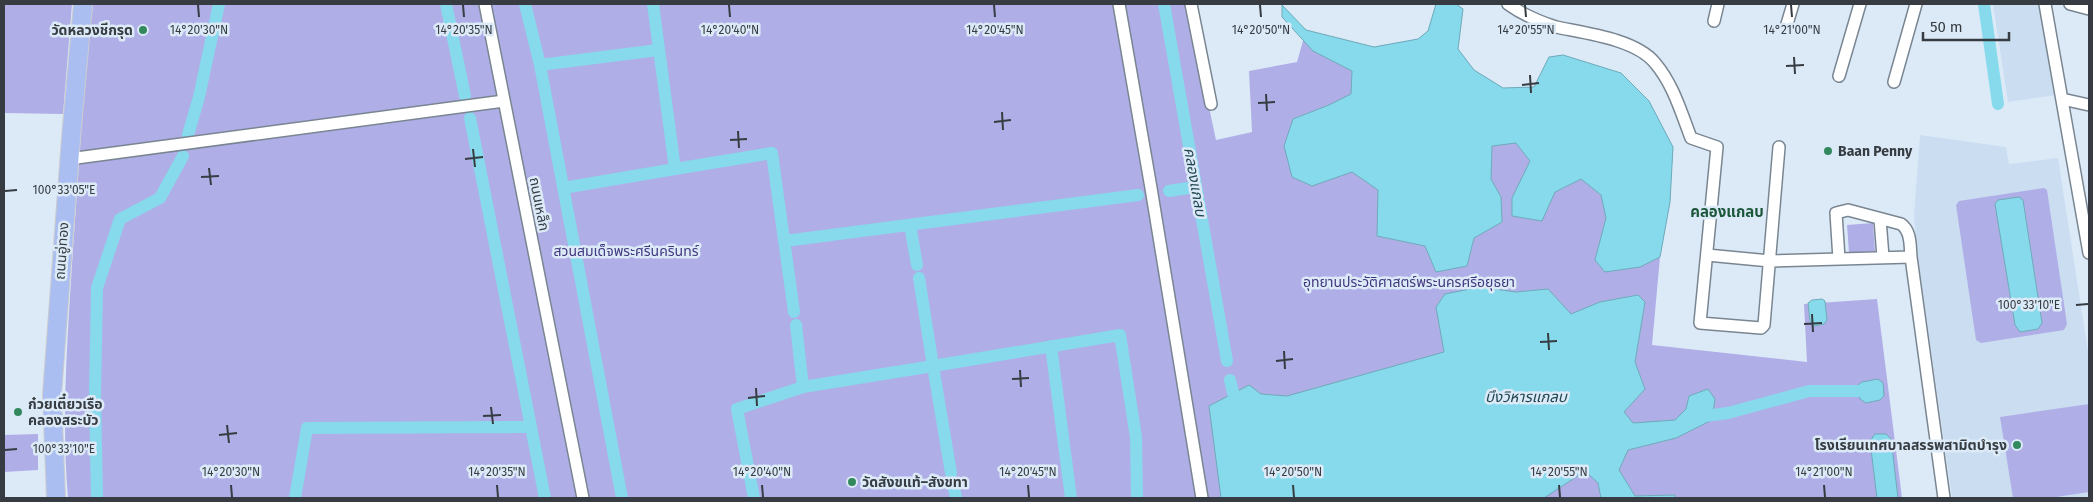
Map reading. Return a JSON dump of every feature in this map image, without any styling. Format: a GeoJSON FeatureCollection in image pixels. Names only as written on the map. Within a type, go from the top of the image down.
{"type":"FeatureCollection","features":[{"type":"Feature","properties":{"kind":"main road","name":"ถนนอู่ทอง"},"geometry":{"type":"LineString","coordinates":[[56,498],[52,395],[69,159],[83,4]]}},
{"type":"Feature","properties":{"kind":"street","name":"ถนนเหล็ก"},"geometry":{"type":"LineString","coordinates":[[485,4],[582,498]]}},
{"type":"Feature","properties":{"kind":"street"},"geometry":{"type":"LineString","coordinates":[[1119,4],[1202,498]]}},
{"type":"Feature","properties":{"kind":"street"},"geometry":{"type":"LineString","coordinates":[[1191,4],[1211,104]]}},
{"type":"Feature","properties":{"kind":"street"},"geometry":{"type":"LineString","coordinates":[[1508,4],[1519,12],[1554,26],[1621,42],[1654,60],[1666,76],[1675,94],[1691,138],[1717,147],[1700,323],[1763,327],[1779,147]]}},
{"type":"Feature","properties":{"kind":"street"},"geometry":{"type":"LineString","coordinates":[[1714,21],[1718,4]]}},
{"type":"Feature","properties":{"kind":"street"},"geometry":{"type":"LineString","coordinates":[[1787,24],[1793,4]]}},
{"type":"Feature","properties":{"kind":"street"},"geometry":{"type":"LineString","coordinates":[[1839,76],[1860,4]]}},
{"type":"Feature","properties":{"kind":"street"},"geometry":{"type":"LineString","coordinates":[[1894,82],[1916,4]]}},
{"type":"Feature","properties":{"kind":"street"},"geometry":{"type":"LineString","coordinates":[[2045,4],[2089,254]]}},
{"type":"Feature","properties":{"kind":"street"},"geometry":{"type":"LineString","coordinates":[[2070,4],[2089,9]]}},
{"type":"Feature","properties":{"kind":"street"},"geometry":{"type":"LineString","coordinates":[[2062,99],[2089,105]]}},
{"type":"Feature","properties":{"kind":"street"},"geometry":{"type":"LineString","coordinates":[[69,159],[504,101]]}},
{"type":"Feature","properties":{"kind":"street"},"geometry":{"type":"LineString","coordinates":[[1839,258],[1836,213],[1848,210],[1901,224],[1906,227],[1909,233],[1944,498]]}},
{"type":"Feature","properties":{"kind":"street"},"geometry":{"type":"LineString","coordinates":[[1880,219],[1883,257]]}},
{"type":"Feature","properties":{"kind":"street"},"geometry":{"type":"LineString","coordinates":[[1707,255],[1770,261],[1911,257]]}},
{"type":"Feature","properties":{"kind":"shaded area"},"geometry":{"type":"Polygon","coordinates":[[[1993,4],[2041,4],[2056,95],[2008,102],[1993,4]]]}},
{"type":"Feature","properties":{"kind":"shaded area"},"geometry":{"type":"Polygon","coordinates":[[[1920,135],[2006,147],[2009,164],[2058,158],[2089,358],[2089,498],[1952,498],[1918,258],[1914,216],[1920,135]]]}},
{"type":"Feature","properties":{"kind":"green space"},"geometry":{"type":"Polygon","coordinates":[[[4,4],[72,4],[63,114],[4,113],[4,4]]]}},
{"type":"Feature","properties":{"kind":"green space","name":"สวนสมเด็จพระศรีนครินทร์"},"geometry":{"type":"Polygon","coordinates":[[[93,4],[1187,4],[1216,140],[1252,132],[1249,71],[1297,62],[1306,30],[1374,47],[1418,39],[1428,31],[1436,4],[1456,4],[1463,9],[1458,49],[1474,70],[1503,88],[1534,87],[1549,57],[1563,55],[1621,73],[1649,101],[1673,147],[1670,202],[1660,257],[1652,345],[1807,362],[1804,304],[1877,299],[1902,498],[68,498],[65,436],[67,342],[86,65],[93,4]]]}},
{"type":"Feature","properties":{"kind":"green space"},"geometry":{"type":"Polygon","coordinates":[[[2044,188],[2047,190],[2067,324],[2064,330],[1981,343],[1976,340],[1956,205],[1959,201],[2044,188]]]}},
{"type":"Feature","properties":{"kind":"green space"},"geometry":{"type":"Polygon","coordinates":[[[1873,223],[1875,251],[1849,253],[1847,225],[1873,223]]]}},
{"type":"Feature","properties":{"kind":"green space"},"geometry":{"type":"Polygon","coordinates":[[[2089,404],[2089,492],[2050,498],[2013,498],[2000,417],[2089,404]]]}},
{"type":"Feature","properties":{"kind":"green space"},"geometry":{"type":"Polygon","coordinates":[[[38,434],[38,470],[4,472],[4,435],[38,434]]]}},
{"type":"Feature","properties":{"kind":"water"},"geometry":{"type":"Polygon","coordinates":[[[1436,4],[1456,4],[1463,9],[1458,49],[1474,70],[1503,88],[1534,87],[1549,57],[1563,55],[1621,73],[1649,101],[1673,147],[1670,202],[1660,257],[1640,267],[1605,272],[1595,260],[1606,218],[1601,195],[1581,179],[1555,192],[1542,221],[1512,216],[1512,198],[1530,161],[1516,143],[1492,146],[1491,179],[1501,197],[1502,222],[1474,238],[1467,266],[1436,272],[1425,246],[1377,236],[1378,190],[1352,172],[1312,186],[1292,177],[1284,146],[1293,119],[1351,94],[1352,71],[1313,51],[1282,17],[1282,5],[1306,30],[1374,47],[1418,39],[1428,31],[1436,4]]]}},
{"type":"Feature","properties":{"kind":"water"},"geometry":{"type":"Polygon","coordinates":[[[2019,197],[2023,200],[2042,323],[2038,329],[2020,332],[2015,325],[1995,204],[1998,200],[2019,197]]]}},
{"type":"Feature","properties":{"kind":"water","name":"บึงวิหารแกลบ"},"geometry":{"type":"Polygon","coordinates":[[[1480,287],[1516,292],[1548,289],[1571,314],[1600,302],[1638,295],[1645,302],[1635,362],[1645,389],[1624,412],[1633,423],[1675,420],[1686,409],[1689,396],[1708,389],[1715,399],[1712,420],[1676,438],[1628,450],[1619,470],[1635,496],[1675,495],[1675,498],[1601,498],[1598,483],[1585,471],[1544,498],[1221,498],[1209,406],[1249,385],[1261,394],[1287,396],[1444,352],[1436,307],[1445,294],[1480,287]]]}},
{"type":"Feature","properties":{"kind":"water"},"geometry":{"type":"Polygon","coordinates":[[[1822,299],[1825,301],[1827,320],[1824,324],[1814,326],[1810,321],[1808,303],[1812,300],[1822,299]]]}},
{"type":"Feature","properties":{"kind":"water"},"geometry":{"type":"Polygon","coordinates":[[[1878,379],[1883,383],[1884,396],[1880,400],[1866,403],[1860,399],[1858,385],[1862,382],[1878,379]]]}},
{"type":"Feature","properties":{"kind":"water"},"geometry":{"type":"Polygon","coordinates":[[[1875,434],[1886,434],[1891,439],[1898,498],[1877,498],[1870,441],[1875,434]]]}},
{"type":"Feature","properties":{"kind":"waterway"},"geometry":{"type":"LineString","coordinates":[[188,135],[199,97],[219,4]]}},
{"type":"Feature","properties":{"kind":"waterway"},"geometry":{"type":"LineString","coordinates":[[446,4],[465,96]]}},
{"type":"Feature","properties":{"kind":"waterway"},"geometry":{"type":"LineString","coordinates":[[525,4],[540,65],[622,498]]}},
{"type":"Feature","properties":{"kind":"waterway"},"geometry":{"type":"LineString","coordinates":[[653,4],[675,169],[772,153],[794,312]]}},
{"type":"Feature","properties":{"kind":"waterway","name":"คลองแกลบ"},"geometry":{"type":"LineString","coordinates":[[1164,4],[1227,361]]}},
{"type":"Feature","properties":{"kind":"waterway"},"geometry":{"type":"LineString","coordinates":[[1984,4],[1998,104]]}},
{"type":"Feature","properties":{"kind":"waterway"},"geometry":{"type":"LineString","coordinates":[[540,65],[658,50]]}},
{"type":"Feature","properties":{"kind":"waterway"},"geometry":{"type":"LineString","coordinates":[[470,118],[545,498]]}},
{"type":"Feature","properties":{"kind":"waterway"},"geometry":{"type":"LineString","coordinates":[[97,498],[95,395],[97,288],[120,219],[160,198],[183,156]]}},
{"type":"Feature","properties":{"kind":"waterway"},"geometry":{"type":"LineString","coordinates":[[563,188],[675,169]]}},
{"type":"Feature","properties":{"kind":"waterway"},"geometry":{"type":"LineString","coordinates":[[1169,191],[1195,187]]}},
{"type":"Feature","properties":{"kind":"waterway"},"geometry":{"type":"LineString","coordinates":[[785,241],[1138,195]]}},
{"type":"Feature","properties":{"kind":"waterway"},"geometry":{"type":"LineString","coordinates":[[910,225],[917,265]]}},
{"type":"Feature","properties":{"kind":"waterway"},"geometry":{"type":"LineString","coordinates":[[803,387],[933,366],[919,278]]}},
{"type":"Feature","properties":{"kind":"waterway"},"geometry":{"type":"LineString","coordinates":[[754,498],[737,409],[803,387],[796,325]]}},
{"type":"Feature","properties":{"kind":"waterway"},"geometry":{"type":"LineString","coordinates":[[951,473],[933,366],[1120,335],[1136,437],[1137,498]]}},
{"type":"Feature","properties":{"kind":"waterway"},"geometry":{"type":"LineString","coordinates":[[1051,346],[1071,498]]}},
{"type":"Feature","properties":{"kind":"waterway","name":"คลองแกลบ"},"geometry":{"type":"LineString","coordinates":[[1230,380],[1237,409]]}},
{"type":"Feature","properties":{"kind":"waterway"},"geometry":{"type":"LineString","coordinates":[[1697,417],[1728,413],[1809,391],[1869,391]]}},
{"type":"Feature","properties":{"kind":"waterway"},"geometry":{"type":"LineString","coordinates":[[295,498],[307,428],[531,427]]}},
{"type":"Feature","properties":{"kind":"waterway"},"geometry":{"type":"LineString","coordinates":[[954,488],[956,498]]}},
{"type":"Feature","properties":{"kind":"place","name":"วัดหลวงชีกรุด"},"geometry":{"type":"Point","coordinates":[143,30]}},
{"type":"Feature","properties":{"kind":"place","name":"Baan Penny"},"geometry":{"type":"Point","coordinates":[1828,151]}},
{"type":"Feature","properties":{"kind":"place","name":"ก๋วยเตี๋ยวเรือ คลองสระบัว"},"geometry":{"type":"Point","coordinates":[18,412]}},
{"type":"Feature","properties":{"kind":"place","name":"โรงเรียนเทศบาลสรรพสามิตบำรุง"},"geometry":{"type":"Point","coordinates":[2017,445]}},
{"type":"Feature","properties":{"kind":"place","name":"วัดสังขแท้–สังขทา"},"geometry":{"type":"Point","coordinates":[852,482]}},
{"type":"Feature","properties":{"kind":"district","name":"คลองแกลบ"},"geometry":{"type":"Point","coordinates":[1727,212]}},
{"type":"Feature","properties":{"kind":"park label","name":"อุทยานประวัติศาสตร์พระนครศรีอยุธยา"},"geometry":{"type":"Point","coordinates":[1409,282]}}]}
